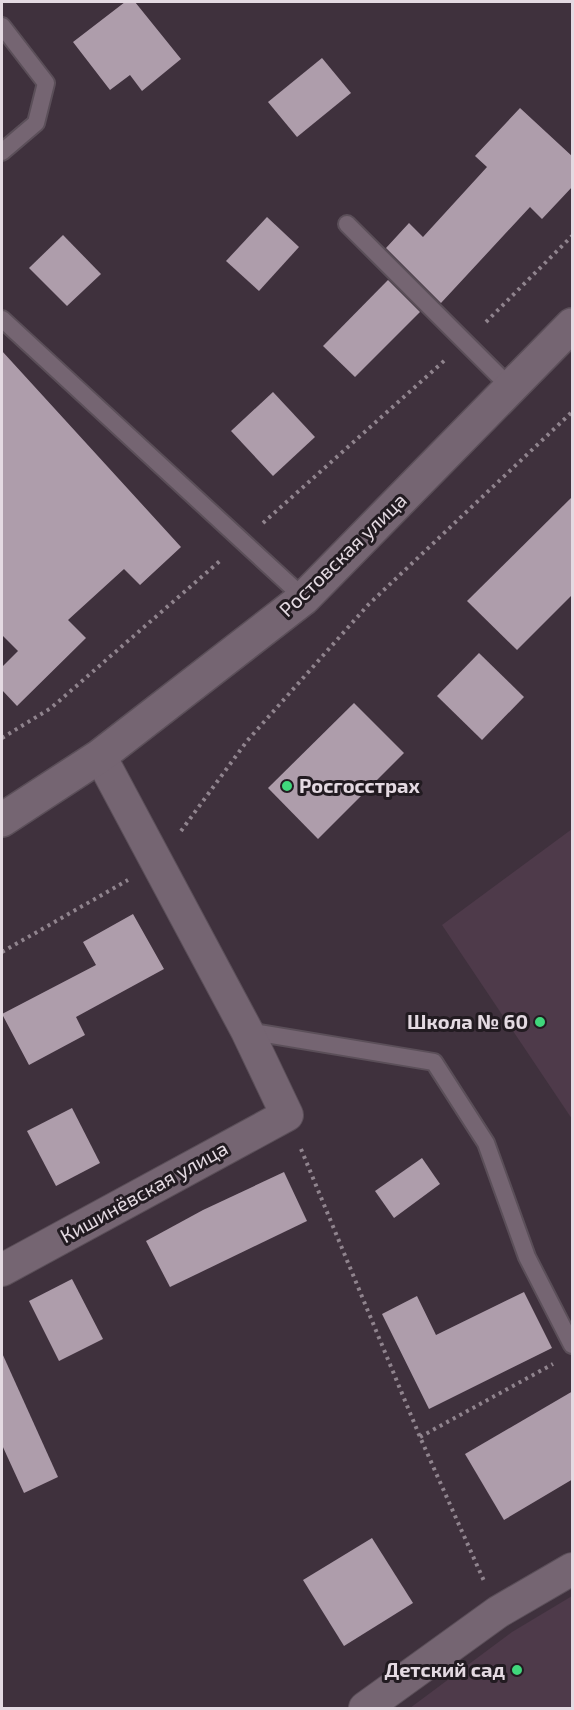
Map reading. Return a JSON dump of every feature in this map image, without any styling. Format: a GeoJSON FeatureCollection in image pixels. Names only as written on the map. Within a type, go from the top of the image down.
{"type":"FeatureCollection","features":[{"type":"Feature","properties":{"kind":"street","name":"Ростовская улица"},"geometry":{"type":"LineString","coordinates":[[2,820],[100,756],[304,598],[573,325]]}},
{"type":"Feature","properties":{"kind":"street"},"geometry":{"type":"LineString","coordinates":[[100,756],[247,1031],[287,1115]]}},
{"type":"Feature","properties":{"kind":"street","name":"Кишинёвская улица"},"geometry":{"type":"LineString","coordinates":[[2,1270],[287,1115]]}},
{"type":"Feature","properties":{"kind":"street"},"geometry":{"type":"LineString","coordinates":[[365,1708],[498,1612],[573,1569]]}},
{"type":"Feature","properties":{"kind":"lane"},"geometry":{"type":"LineString","coordinates":[[2,26],[46,83],[36,123],[2,152]]}},
{"type":"Feature","properties":{"kind":"lane"},"geometry":{"type":"LineString","coordinates":[[346,224],[511,388]]}},
{"type":"Feature","properties":{"kind":"lane"},"geometry":{"type":"LineString","coordinates":[[2,319],[304,598]]}},
{"type":"Feature","properties":{"kind":"lane"},"geometry":{"type":"LineString","coordinates":[[247,1031],[434,1062],[486,1143],[527,1257],[573,1345]]}},
{"type":"Feature","properties":{"kind":"path"},"geometry":{"type":"LineString","coordinates":[[2,738],[51,708],[243,541],[466,341],[573,236]]}},
{"type":"Feature","properties":{"kind":"path"},"geometry":{"type":"LineString","coordinates":[[2,952],[157,864],[247,741],[368,605],[573,412]]}},
{"type":"Feature","properties":{"kind":"path"},"geometry":{"type":"LineString","coordinates":[[287,1115],[420,1437],[498,1612]]}},
{"type":"Feature","properties":{"kind":"path"},"geometry":{"type":"LineString","coordinates":[[420,1437],[562,1359]]}},
{"type":"Feature","properties":{"kind":"shaded area","name":"Школа № 60"},"geometry":{"type":"Polygon","coordinates":[[[572,829],[572,1119],[442,925],[572,829]]]}},
{"type":"Feature","properties":{"kind":"shaded area","name":"Детский сад"},"geometry":{"type":"Polygon","coordinates":[[[572,1596],[572,1708],[410,1708],[512,1632],[572,1596]]]}},
{"type":"Feature","properties":{"kind":"building"},"geometry":{"type":"Polygon","coordinates":[[[125,2],[135,2],[181,59],[142,91],[130,75],[110,90],[73,42],[125,2]]]}},
{"type":"Feature","properties":{"kind":"building"},"geometry":{"type":"Polygon","coordinates":[[[322,58],[351,93],[297,137],[268,102],[322,58]]]}},
{"type":"Feature","properties":{"kind":"building"},"geometry":{"type":"Polygon","coordinates":[[[520,108],[573,157],[573,186],[542,219],[530,207],[441,303],[386,248],[409,223],[423,237],[487,167],[475,156],[520,108]]]}},
{"type":"Feature","properties":{"kind":"building"},"geometry":{"type":"Polygon","coordinates":[[[267,217],[299,247],[259,291],[226,261],[267,217]]]}},
{"type":"Feature","properties":{"kind":"building"},"geometry":{"type":"Polygon","coordinates":[[[63,235],[101,274],[67,306],[29,268],[63,235]]]}},
{"type":"Feature","properties":{"kind":"building"},"geometry":{"type":"Polygon","coordinates":[[[388,280],[420,312],[355,377],[323,346],[388,280]]]}},
{"type":"Feature","properties":{"kind":"building"},"geometry":{"type":"Polygon","coordinates":[[[2,351],[181,547],[140,585],[124,569],[68,620],[86,638],[17,706],[2,690],[2,667],[18,651],[2,635],[2,351]]]}},
{"type":"Feature","properties":{"kind":"building"},"geometry":{"type":"Polygon","coordinates":[[[273,392],[315,437],[273,476],[231,431],[273,392]]]}},
{"type":"Feature","properties":{"kind":"building"},"geometry":{"type":"Polygon","coordinates":[[[573,496],[573,594],[517,650],[467,601],[573,496]]]}},
{"type":"Feature","properties":{"kind":"building"},"geometry":{"type":"Polygon","coordinates":[[[479,653],[524,697],[482,740],[437,696],[479,653]]]}},
{"type":"Feature","properties":{"kind":"building"},"geometry":{"type":"Polygon","coordinates":[[[354,703],[404,753],[318,839],[268,788],[354,703]]]}},
{"type":"Feature","properties":{"kind":"building"},"geometry":{"type":"Polygon","coordinates":[[[133,914],[164,969],[76,1017],[85,1035],[29,1065],[2,1014],[96,965],[83,942],[133,914]]]}},
{"type":"Feature","properties":{"kind":"building"},"geometry":{"type":"Polygon","coordinates":[[[72,1108],[100,1163],[56,1186],[27,1131],[72,1108]]]}},
{"type":"Feature","properties":{"kind":"building"},"geometry":{"type":"Polygon","coordinates":[[[422,1158],[440,1184],[394,1218],[375,1191],[422,1158]]]}},
{"type":"Feature","properties":{"kind":"building"},"geometry":{"type":"Polygon","coordinates":[[[284,1172],[307,1221],[170,1287],[146,1241],[203,1210],[284,1172]]]}},
{"type":"Feature","properties":{"kind":"building"},"geometry":{"type":"Polygon","coordinates":[[[72,1279],[103,1339],[59,1361],[29,1301],[72,1279]]]}},
{"type":"Feature","properties":{"kind":"building"},"geometry":{"type":"Polygon","coordinates":[[[524,1292],[552,1348],[429,1409],[382,1314],[417,1296],[436,1335],[524,1292]]]}},
{"type":"Feature","properties":{"kind":"building"},"geometry":{"type":"Polygon","coordinates":[[[2,1353],[58,1477],[24,1493],[2,1445],[2,1353]]]}},
{"type":"Feature","properties":{"kind":"building"},"geometry":{"type":"Polygon","coordinates":[[[573,1391],[573,1479],[504,1520],[465,1454],[573,1391]]]}},
{"type":"Feature","properties":{"kind":"building"},"geometry":{"type":"Polygon","coordinates":[[[372,1538],[413,1603],[344,1646],[303,1580],[372,1538]]]}},
{"type":"Feature","properties":{"kind":"place","name":"Росгосстрах"},"geometry":{"type":"Point","coordinates":[287,786]}},
{"type":"Feature","properties":{"kind":"place","name":"Школа № 60"},"geometry":{"type":"Point","coordinates":[540,1022]}},
{"type":"Feature","properties":{"kind":"place","name":"Детский сад"},"geometry":{"type":"Point","coordinates":[517,1670]}}]}
